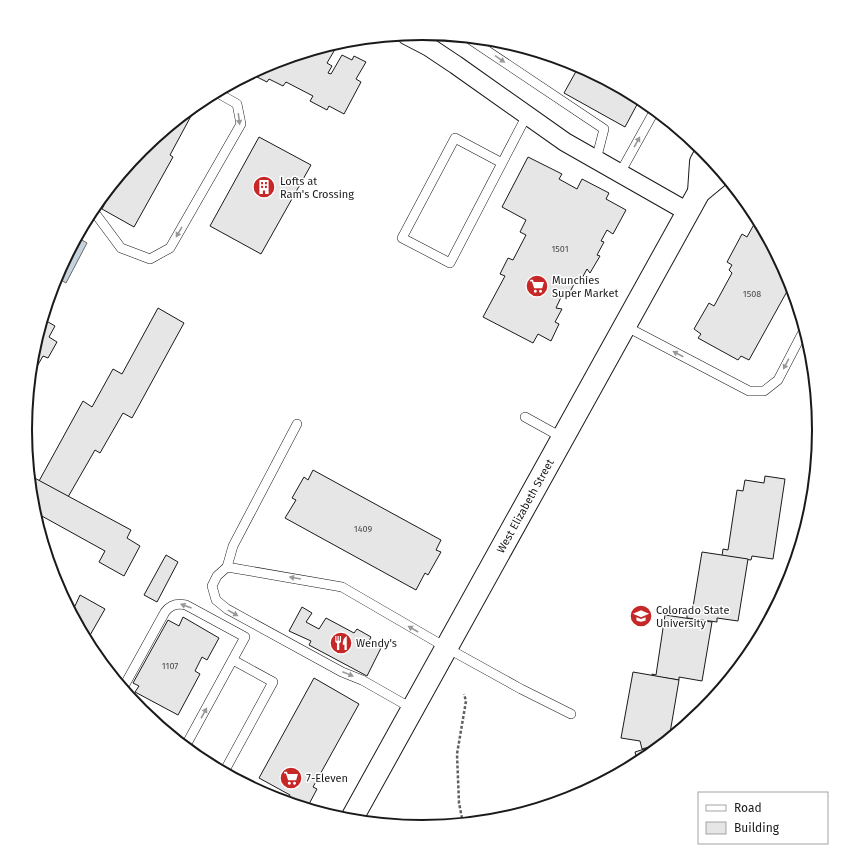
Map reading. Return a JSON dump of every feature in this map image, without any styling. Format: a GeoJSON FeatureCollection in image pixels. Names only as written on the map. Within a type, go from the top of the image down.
{"type":"FeatureCollection","features":[{"type":"Feature","properties":{"kind":"main road","name":"West Elizabeth Street"},"geometry":{"type":"LineString","coordinates":[[699,192],[701,162],[703,159]]}},
{"type":"Feature","properties":{"kind":"main road","name":"West Elizabeth Street"},"geometry":{"type":"LineString","coordinates":[[354,814],[699,192],[718,176]]}},
{"type":"Feature","properties":{"kind":"street"},"geometry":{"type":"LineString","coordinates":[[416,40],[456,64],[565,142],[688,212]]}},
{"type":"Feature","properties":{"kind":"lane"},"geometry":{"type":"LineString","coordinates":[[476,44],[604,128],[596,160]]}},
{"type":"Feature","properties":{"kind":"lane"},"geometry":{"type":"LineString","coordinates":[[97,215],[121,248],[150,260],[170,248],[241,124],[237,104],[222,95]]}},
{"type":"Feature","properties":{"kind":"lane"},"geometry":{"type":"LineString","coordinates":[[502,163],[455,138],[402,238],[450,264],[527,115]]}},
{"type":"Feature","properties":{"kind":"lane"},"geometry":{"type":"LineString","coordinates":[[620,173],[652,116]]}},
{"type":"Feature","properties":{"kind":"lane"},"geometry":{"type":"LineString","coordinates":[[625,326],[749,391],[764,391],[778,380],[801,336]]}},
{"type":"Feature","properties":{"kind":"lane"},"geometry":{"type":"LineString","coordinates":[[525,417],[563,438]]}},
{"type":"Feature","properties":{"kind":"lane"},"geometry":{"type":"LineString","coordinates":[[296,424],[233,546],[227,567],[217,576],[212,586],[216,600],[227,610],[342,672],[362,680],[413,709]]}},
{"type":"Feature","properties":{"kind":"lane"},"geometry":{"type":"LineString","coordinates":[[227,567],[342,587],[447,648],[521,689],[571,714]]}},
{"type":"Feature","properties":{"kind":"lane"},"geometry":{"type":"LineString","coordinates":[[126,683],[169,607],[177,604],[186,604],[246,637],[189,742]]}},
{"type":"Feature","properties":{"kind":"lane"},"geometry":{"type":"LineString","coordinates":[[226,768],[273,682],[233,660]]}},
{"type":"Feature","properties":{"kind":"path"},"geometry":{"type":"LineString","coordinates":[[462,818],[459,803],[457,754],[466,701],[464,694]]}},
{"type":"Feature","properties":{"kind":"shaded area"},"geometry":{"type":"Polygon","coordinates":[[[82,240],[87,243],[66,283],[62,281],[82,240]]]}},
{"type":"Feature","properties":{"kind":"building"},"geometry":{"type":"Polygon","coordinates":[[[335,50],[327,63],[332,66],[328,73],[331,74],[342,55],[352,60],[354,56],[366,62],[356,79],[361,82],[344,114],[329,106],[327,110],[310,101],[313,96],[286,82],[283,86],[269,79],[267,82],[257,77],[297,61],[335,50]]]}},
{"type":"Feature","properties":{"kind":"building"},"geometry":{"type":"Polygon","coordinates":[[[576,72],[617,92],[637,105],[625,127],[564,93],[576,72]]]}},
{"type":"Feature","properties":{"kind":"building"},"geometry":{"type":"Polygon","coordinates":[[[191,117],[170,155],[173,157],[134,227],[102,209],[129,173],[146,154],[191,117]]]}},
{"type":"Feature","properties":{"kind":"building","name":"Lofts at Ram's Crossing"},"geometry":{"type":"Polygon","coordinates":[[[259,137],[311,165],[261,254],[210,226],[259,137]]]}},
{"type":"Feature","properties":{"kind":"building"},"geometry":{"type":"Polygon","coordinates":[[[528,157],[562,174],[559,179],[577,189],[582,179],[609,193],[606,199],[626,210],[613,234],[607,230],[601,241],[604,242],[597,255],[600,256],[590,273],[587,269],[581,280],[577,278],[569,294],[563,293],[556,308],[562,309],[555,322],[559,324],[551,341],[538,334],[533,343],[483,317],[505,276],[500,274],[508,258],[513,260],[526,235],[520,232],[526,220],[502,207],[528,157]]]}},
{"type":"Feature","properties":{"kind":"building"},"geometry":{"type":"Polygon","coordinates":[[[754,225],[772,258],[786,293],[749,360],[741,356],[738,360],[698,338],[701,334],[694,329],[709,303],[714,306],[732,273],[729,270],[732,265],[727,262],[742,234],[747,237],[754,225]]]}},
{"type":"Feature","properties":{"kind":"building"},"geometry":{"type":"Polygon","coordinates":[[[158,308],[184,323],[132,418],[123,413],[100,453],[95,450],[68,497],[39,481],[83,401],[92,407],[113,369],[122,374],[158,308]]]}},
{"type":"Feature","properties":{"kind":"building"},"geometry":{"type":"Polygon","coordinates":[[[47,322],[55,326],[49,337],[57,342],[48,358],[43,356],[37,366],[47,322]]]}},
{"type":"Feature","properties":{"kind":"building"},"geometry":{"type":"Polygon","coordinates":[[[313,470],[441,540],[436,550],[441,552],[428,575],[425,573],[416,590],[285,518],[296,500],[292,498],[304,477],[308,480],[313,470]]]}},
{"type":"Feature","properties":{"kind":"building"},"geometry":{"type":"Polygon","coordinates":[[[765,476],[785,479],[773,559],[752,556],[751,560],[722,556],[723,549],[728,550],[737,490],[743,491],[745,480],[764,483],[765,476]]]}},
{"type":"Feature","properties":{"kind":"building"},"geometry":{"type":"Polygon","coordinates":[[[35,478],[131,530],[127,538],[140,546],[124,576],[99,562],[105,551],[41,516],[35,478]]]}},
{"type":"Feature","properties":{"kind":"building"},"geometry":{"type":"Polygon","coordinates":[[[702,552],[748,559],[738,621],[717,618],[717,622],[687,618],[687,612],[692,613],[702,552]]]}},
{"type":"Feature","properties":{"kind":"building"},"geometry":{"type":"Polygon","coordinates":[[[166,555],[178,562],[157,602],[144,595],[166,555]]]}},
{"type":"Feature","properties":{"kind":"building"},"geometry":{"type":"Polygon","coordinates":[[[80,595],[105,609],[90,635],[74,605],[75,606],[80,595]]]}},
{"type":"Feature","properties":{"kind":"building","name":"Wendy's"},"geometry":{"type":"Polygon","coordinates":[[[302,607],[312,613],[306,622],[319,629],[326,618],[354,633],[357,629],[371,637],[369,641],[381,648],[367,676],[309,645],[311,641],[289,631],[302,607]]]}},
{"type":"Feature","properties":{"kind":"building"},"geometry":{"type":"Polygon","coordinates":[[[665,615],[712,622],[702,681],[679,677],[679,680],[652,676],[652,674],[656,675],[665,615]]]}},
{"type":"Feature","properties":{"kind":"building"},"geometry":{"type":"Polygon","coordinates":[[[183,617],[219,638],[207,660],[202,657],[195,671],[200,674],[178,715],[135,692],[139,686],[133,683],[168,620],[179,626],[183,617]]]}},
{"type":"Feature","properties":{"kind":"building"},"geometry":{"type":"Polygon","coordinates":[[[633,672],[679,680],[671,730],[648,747],[642,749],[640,741],[621,738],[633,672]]]}},
{"type":"Feature","properties":{"kind":"building"},"geometry":{"type":"Polygon","coordinates":[[[314,678],[359,704],[313,787],[317,789],[310,803],[289,796],[290,795],[259,778],[314,678]]]}},
{"type":"Feature","properties":{"kind":"building"},"geometry":{"type":"Polygon","coordinates":[[[647,748],[636,756],[635,752],[647,748]]]}},
{"type":"Feature","properties":{"kind":"place","name":"Lofts at Ram's Crossing"},"geometry":{"type":"Point","coordinates":[264,187]}},
{"type":"Feature","properties":{"kind":"place","name":"Munchies Super Market"},"geometry":{"type":"Point","coordinates":[537,286]}},
{"type":"Feature","properties":{"kind":"place","name":"Colorado State University"},"geometry":{"type":"Point","coordinates":[641,616]}},
{"type":"Feature","properties":{"kind":"place","name":"Wendy's"},"geometry":{"type":"Point","coordinates":[341,643]}},
{"type":"Feature","properties":{"kind":"place","name":"7-Eleven"},"geometry":{"type":"Point","coordinates":[291,778]}}]}
